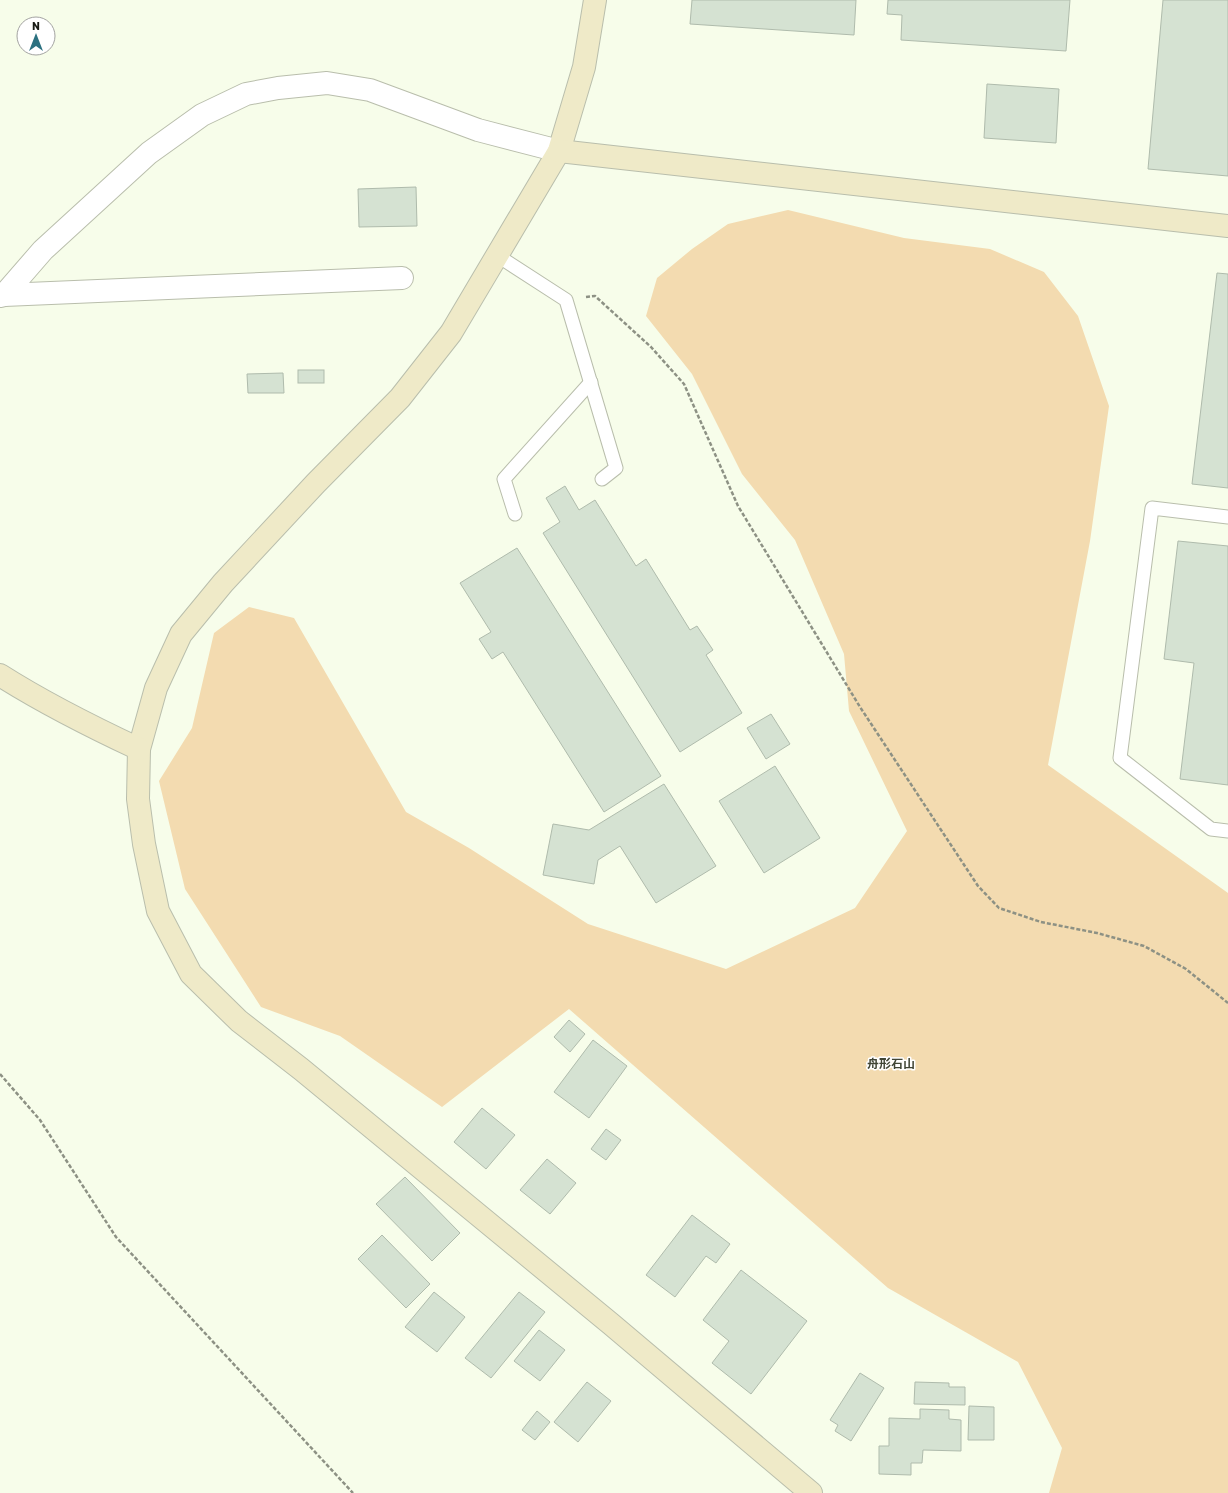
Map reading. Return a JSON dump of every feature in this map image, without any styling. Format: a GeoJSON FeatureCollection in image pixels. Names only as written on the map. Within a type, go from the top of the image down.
{"type":"FeatureCollection","features":[{"type":"Feature","properties":{"kind":"street"},"geometry":{"type":"LineString","coordinates":[[595,0],[584,67],[559,151],[451,333],[400,398],[316,483],[228,578],[181,634],[156,688],[139,748],[138,799],[144,844],[158,911],[191,974],[239,1021],[308,1074],[605,1319],[811,1493]]}},
{"type":"Feature","properties":{"kind":"street"},"geometry":{"type":"LineString","coordinates":[[2,296],[43,250],[149,153],[202,115],[246,94],[278,88],[327,83],[370,90],[478,130],[559,151],[1228,226]]}},
{"type":"Feature","properties":{"kind":"street"},"geometry":{"type":"LineString","coordinates":[[2,296],[402,278]]}},
{"type":"Feature","properties":{"kind":"street"},"geometry":{"type":"LineString","coordinates":[[0,674],[35,696],[111,736],[139,748]]}},
{"type":"Feature","properties":{"kind":"lane"},"geometry":{"type":"LineString","coordinates":[[498,256],[566,300],[616,468],[602,479]]}},
{"type":"Feature","properties":{"kind":"lane"},"geometry":{"type":"LineString","coordinates":[[515,514],[504,479],[591,382]]}},
{"type":"Feature","properties":{"kind":"lane"},"geometry":{"type":"LineString","coordinates":[[1228,517],[1152,508],[1120,758],[1211,829],[1228,831]]}},
{"type":"Feature","properties":{"kind":"path"},"geometry":{"type":"LineString","coordinates":[[566,300],[595,296],[651,348],[684,384],[738,506],[860,707],[978,886],[999,908],[1041,922],[1097,933],[1144,946],[1186,969],[1228,1003]]}},
{"type":"Feature","properties":{"kind":"path"},"geometry":{"type":"LineString","coordinates":[[0,1074],[40,1120],[116,1237],[352,1493]]}},
{"type":"Feature","properties":{"kind":"shaded area"},"geometry":{"type":"Polygon","coordinates":[[[788,210],[904,238],[990,249],[1044,272],[1078,316],[1109,406],[1090,541],[1048,765],[1228,893],[1228,1493],[1049,1493],[1062,1448],[1018,1362],[888,1288],[569,1009],[442,1107],[340,1036],[261,1007],[185,889],[159,781],[192,728],[214,633],[249,607],[294,618],[406,812],[469,848],[588,924],[726,969],[855,908],[907,831],[849,711],[844,654],[795,540],[742,474],[692,374],[646,316],[657,278],[692,249],[728,224],[788,210]]]}},
{"type":"Feature","properties":{"kind":"building"},"geometry":{"type":"Polygon","coordinates":[[[692,0],[856,0],[854,35],[690,24],[692,0]]]}},
{"type":"Feature","properties":{"kind":"building"},"geometry":{"type":"Polygon","coordinates":[[[888,0],[1070,0],[1066,51],[901,40],[902,15],[887,14],[888,0]]]}},
{"type":"Feature","properties":{"kind":"building"},"geometry":{"type":"Polygon","coordinates":[[[1163,0],[1228,0],[1228,176],[1148,169],[1163,0]]]}},
{"type":"Feature","properties":{"kind":"building"},"geometry":{"type":"Polygon","coordinates":[[[987,84],[1059,89],[1056,143],[984,138],[987,84]]]}},
{"type":"Feature","properties":{"kind":"building"},"geometry":{"type":"Polygon","coordinates":[[[416,187],[417,226],[359,227],[358,189],[416,187]]]}},
{"type":"Feature","properties":{"kind":"building"},"geometry":{"type":"Polygon","coordinates":[[[1217,273],[1228,274],[1228,488],[1192,484],[1217,273]]]}},
{"type":"Feature","properties":{"kind":"building"},"geometry":{"type":"Polygon","coordinates":[[[298,370],[324,370],[324,383],[298,383],[298,370]]]}},
{"type":"Feature","properties":{"kind":"building"},"geometry":{"type":"Polygon","coordinates":[[[283,373],[284,393],[248,393],[247,374],[283,373]]]}},
{"type":"Feature","properties":{"kind":"building"},"geometry":{"type":"Polygon","coordinates":[[[565,486],[579,510],[595,500],[636,566],[646,559],[690,630],[697,626],[713,650],[706,655],[742,713],[680,752],[543,533],[560,522],[546,498],[565,486]]]}},
{"type":"Feature","properties":{"kind":"building"},"geometry":{"type":"Polygon","coordinates":[[[1178,541],[1228,546],[1228,785],[1180,779],[1194,663],[1164,659],[1178,541]]]}},
{"type":"Feature","properties":{"kind":"building"},"geometry":{"type":"Polygon","coordinates":[[[517,548],[661,776],[604,812],[503,652],[492,659],[479,639],[491,632],[460,583],[517,548]]]}},
{"type":"Feature","properties":{"kind":"building"},"geometry":{"type":"Polygon","coordinates":[[[771,714],[790,744],[766,759],[747,728],[771,714]]]}},
{"type":"Feature","properties":{"kind":"building"},"geometry":{"type":"Polygon","coordinates":[[[775,766],[820,838],[764,873],[719,801],[775,766]]]}},
{"type":"Feature","properties":{"kind":"building"},"geometry":{"type":"Polygon","coordinates":[[[664,784],[716,866],[656,903],[620,846],[598,860],[594,884],[543,875],[553,824],[589,830],[664,784]]]}},
{"type":"Feature","properties":{"kind":"building"},"geometry":{"type":"Polygon","coordinates":[[[569,1020],[585,1034],[570,1052],[554,1037],[569,1020]]]}},
{"type":"Feature","properties":{"kind":"building"},"geometry":{"type":"Polygon","coordinates":[[[593,1040],[627,1066],[589,1118],[554,1092],[593,1040]]]}},
{"type":"Feature","properties":{"kind":"building"},"geometry":{"type":"Polygon","coordinates":[[[482,1108],[515,1135],[486,1169],[454,1142],[482,1108]]]}},
{"type":"Feature","properties":{"kind":"building"},"geometry":{"type":"Polygon","coordinates":[[[606,1129],[621,1140],[606,1160],[591,1149],[606,1129]]]}},
{"type":"Feature","properties":{"kind":"building"},"geometry":{"type":"Polygon","coordinates":[[[547,1159],[576,1183],[550,1214],[520,1190],[547,1159]]]}},
{"type":"Feature","properties":{"kind":"building"},"geometry":{"type":"Polygon","coordinates":[[[405,1177],[460,1233],[432,1261],[376,1204],[405,1177]]]}},
{"type":"Feature","properties":{"kind":"building"},"geometry":{"type":"Polygon","coordinates":[[[692,1215],[730,1244],[716,1263],[706,1256],[675,1297],[646,1275],[692,1215]]]}},
{"type":"Feature","properties":{"kind":"building"},"geometry":{"type":"Polygon","coordinates":[[[382,1235],[430,1284],[406,1308],[358,1259],[382,1235]]]}},
{"type":"Feature","properties":{"kind":"building"},"geometry":{"type":"Polygon","coordinates":[[[741,1270],[807,1321],[751,1394],[712,1363],[729,1341],[703,1320],[741,1270]]]}},
{"type":"Feature","properties":{"kind":"building"},"geometry":{"type":"Polygon","coordinates":[[[434,1292],[465,1317],[437,1352],[405,1327],[434,1292]]]}},
{"type":"Feature","properties":{"kind":"building"},"geometry":{"type":"Polygon","coordinates":[[[519,1292],[545,1312],[491,1378],[465,1358],[519,1292]]]}},
{"type":"Feature","properties":{"kind":"building"},"geometry":{"type":"Polygon","coordinates":[[[539,1330],[565,1350],[540,1381],[514,1361],[539,1330]]]}},
{"type":"Feature","properties":{"kind":"building"},"geometry":{"type":"Polygon","coordinates":[[[860,1373],[884,1388],[851,1441],[835,1431],[838,1425],[830,1420],[860,1373]]]}},
{"type":"Feature","properties":{"kind":"building"},"geometry":{"type":"Polygon","coordinates":[[[587,1382],[611,1401],[578,1442],[554,1422],[587,1382]]]}},
{"type":"Feature","properties":{"kind":"building"},"geometry":{"type":"Polygon","coordinates":[[[915,1382],[949,1383],[949,1387],[965,1387],[965,1405],[914,1404],[915,1382]]]}},
{"type":"Feature","properties":{"kind":"building"},"geometry":{"type":"Polygon","coordinates":[[[969,1406],[994,1407],[994,1440],[968,1440],[969,1406]]]}},
{"type":"Feature","properties":{"kind":"building"},"geometry":{"type":"Polygon","coordinates":[[[920,1409],[949,1410],[949,1419],[961,1420],[961,1451],[923,1450],[922,1463],[911,1463],[911,1475],[879,1474],[879,1446],[889,1446],[889,1418],[920,1419],[920,1409]]]}},
{"type":"Feature","properties":{"kind":"building"},"geometry":{"type":"Polygon","coordinates":[[[537,1411],[550,1422],[535,1440],[522,1430],[537,1411]]]}},
{"type":"Feature","properties":{"kind":"district","name":"舟形石山"},"geometry":{"type":"Point","coordinates":[891,1064]}}]}
